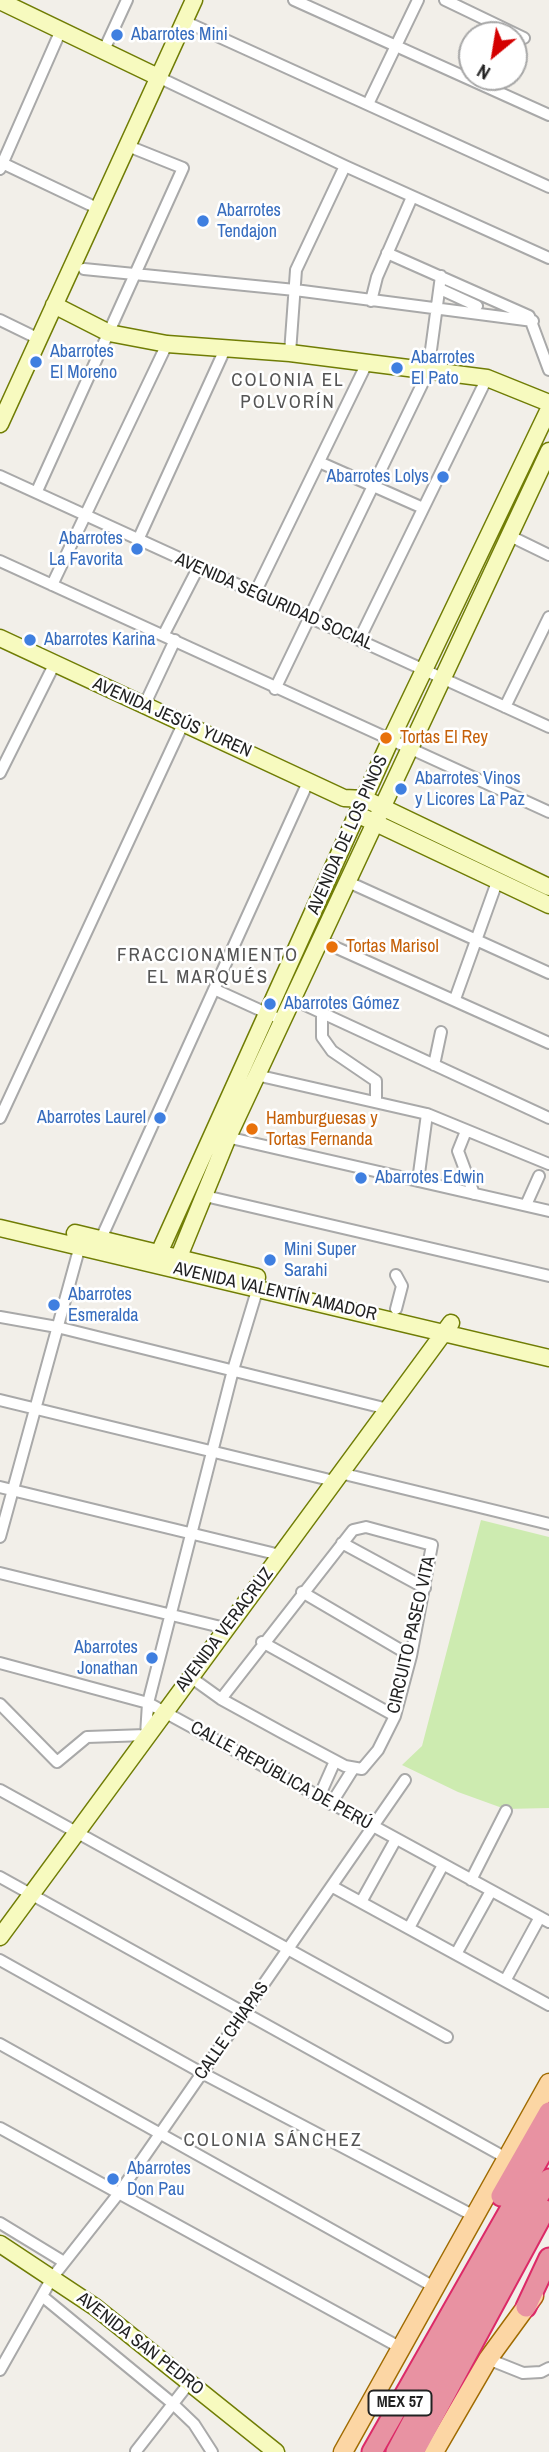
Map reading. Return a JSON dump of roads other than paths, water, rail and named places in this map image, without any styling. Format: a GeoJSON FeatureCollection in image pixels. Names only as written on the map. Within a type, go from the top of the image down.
{"type":"FeatureCollection","features":[{"type":"Feature","properties":{"kind":"highway"},"geometry":{"type":"LineString","coordinates":[[396,2452],[484,2287],[506,2220],[549,2112]]}},
{"type":"Feature","properties":{"kind":"highway","name":"MEX 57"},"geometry":{"type":"LineString","coordinates":[[372,2452],[549,2141]]}},
{"type":"Feature","properties":{"kind":"highway"},"geometry":{"type":"LineString","coordinates":[[506,2220],[549,2179]]}},
{"type":"Feature","properties":{"kind":"highway","name":"MEX 57"},"geometry":{"type":"LineString","coordinates":[[414,2452],[506,2220],[549,2203]]}},
{"type":"Feature","properties":{"kind":"highway"},"geometry":{"type":"LineString","coordinates":[[526,2307],[549,2258]]}},
{"type":"Feature","properties":{"kind":"main road"},"geometry":{"type":"LineString","coordinates":[[0,424],[194,0]]}},
{"type":"Feature","properties":{"kind":"main road"},"geometry":{"type":"LineString","coordinates":[[0,1],[158,77]]}},
{"type":"Feature","properties":{"kind":"main road"},"geometry":{"type":"LineString","coordinates":[[54,305],[109,333],[167,344],[290,353],[366,365],[487,378],[549,403]]}},
{"type":"Feature","properties":{"kind":"main road","name":"AVENIDA DE LOS PINOS"},"geometry":{"type":"LineString","coordinates":[[156,1258],[220,1136],[275,1017],[390,741],[549,409]]}},
{"type":"Feature","properties":{"kind":"main road","name":"AVENIDA DE LOS PINOS"},"geometry":{"type":"LineString","coordinates":[[176,1263],[205,1196],[220,1136],[256,1076],[275,1017],[292,999],[549,451]]}},
{"type":"Feature","properties":{"kind":"main road","name":"AVENIDA JESÚS YUREN"},"geometry":{"type":"LineString","coordinates":[[0,638],[344,797],[497,882],[549,905]]}},
{"type":"Feature","properties":{"kind":"main road","name":"AVENIDA JESÚS YUREN"},"geometry":{"type":"LineString","coordinates":[[377,815],[549,887]]}},
{"type":"Feature","properties":{"kind":"main road","name":"AVENIDA VALENTÍN AMADOR"},"geometry":{"type":"LineString","coordinates":[[0,1219],[449,1327],[549,1346]]}},
{"type":"Feature","properties":{"kind":"main road","name":"AVENIDA VALENTÍN AMADOR"},"geometry":{"type":"LineString","coordinates":[[0,1228],[81,1240]]}},
{"type":"Feature","properties":{"kind":"main road","name":"AVENIDA VALENTÍN AMADOR"},"geometry":{"type":"LineString","coordinates":[[259,1282],[396,1309],[549,1358]]}},
{"type":"Feature","properties":{"kind":"main road","name":"AVENIDA VERACRUZ"},"geometry":{"type":"LineString","coordinates":[[0,1937],[146,1735],[449,1327]]}},
{"type":"Feature","properties":{"kind":"main road"},"geometry":{"type":"LineString","coordinates":[[342,2452],[436,2288],[506,2220],[508,2159],[549,2083]]}},
{"type":"Feature","properties":{"kind":"main road","name":"AVENIDA SAN PEDRO"},"geometry":{"type":"LineString","coordinates":[[0,2244],[47,2286]]}},
{"type":"Feature","properties":{"kind":"main road","name":"AVENIDA SAN PEDRO"},"geometry":{"type":"LineString","coordinates":[[0,2255],[276,2452]]}},
{"type":"Feature","properties":{"kind":"main road"},"geometry":{"type":"LineString","coordinates":[[435,2452],[488,2359],[549,2276]]}},
{"type":"Feature","properties":{"kind":"main road","name":"AVENIDA SAN PEDRO"},"geometry":{"type":"LineString","coordinates":[[186,2386],[261,2452]]}},
{"type":"Feature","properties":{"kind":"main road"},"geometry":{"type":"LineString","coordinates":[[356,2428],[357,2452]]}},
{"type":"Feature","properties":{"kind":"street"},"geometry":{"type":"LineString","coordinates":[[104,50],[127,0]]}},
{"type":"Feature","properties":{"kind":"street"},"geometry":{"type":"LineString","coordinates":[[294,0],[549,115]]}},
{"type":"Feature","properties":{"kind":"street"},"geometry":{"type":"LineString","coordinates":[[368,104],[418,0]]}},
{"type":"Feature","properties":{"kind":"street"},"geometry":{"type":"LineString","coordinates":[[445,0],[489,21]]}},
{"type":"Feature","properties":{"kind":"street"},"geometry":{"type":"LineString","coordinates":[[184,21],[549,187]]}},
{"type":"Feature","properties":{"kind":"street"},"geometry":{"type":"LineString","coordinates":[[61,30],[1,165],[99,209]]}},
{"type":"Feature","properties":{"kind":"street"},"geometry":{"type":"LineString","coordinates":[[158,77],[345,166],[549,258]]}},
{"type":"Feature","properties":{"kind":"street"},"geometry":{"type":"LineString","coordinates":[[37,491],[183,168],[128,146]]}},
{"type":"Feature","properties":{"kind":"street"},"geometry":{"type":"LineString","coordinates":[[290,353],[299,262],[345,166]]}},
{"type":"Feature","properties":{"kind":"street"},"geometry":{"type":"LineString","coordinates":[[370,301],[387,253],[412,197]]}},
{"type":"Feature","properties":{"kind":"street"},"geometry":{"type":"LineString","coordinates":[[387,253],[522,311],[533,321],[544,345],[549,370]]}},
{"type":"Feature","properties":{"kind":"street"},"geometry":{"type":"LineString","coordinates":[[84,269],[295,290],[437,310],[476,310],[533,321]]}},
{"type":"Feature","properties":{"kind":"street"},"geometry":{"type":"LineString","coordinates":[[275,689],[428,372],[441,276]]}},
{"type":"Feature","properties":{"kind":"street"},"geometry":{"type":"LineString","coordinates":[[440,289],[476,310]]}},
{"type":"Feature","properties":{"kind":"street"},"geometry":{"type":"LineString","coordinates":[[476,310],[484,295]]}},
{"type":"Feature","properties":{"kind":"street"},"geometry":{"type":"LineString","coordinates":[[0,320],[39,339]]}},
{"type":"Feature","properties":{"kind":"street"},"geometry":{"type":"LineString","coordinates":[[52,585],[167,344]]}},
{"type":"Feature","properties":{"kind":"street"},"geometry":{"type":"LineString","coordinates":[[138,540],[226,347]]}},
{"type":"Feature","properties":{"kind":"street"},"geometry":{"type":"LineString","coordinates":[[255,593],[366,365]]}},
{"type":"Feature","properties":{"kind":"street"},"geometry":{"type":"LineString","coordinates":[[359,640],[487,378]]}},
{"type":"Feature","properties":{"kind":"street"},"geometry":{"type":"LineString","coordinates":[[318,462],[423,508]]}},
{"type":"Feature","properties":{"kind":"street","name":"AVENIDA SEGURIDAD SOCIAL"},"geometry":{"type":"LineString","coordinates":[[0,476],[549,727]]}},
{"type":"Feature","properties":{"kind":"street"},"geometry":{"type":"LineString","coordinates":[[508,536],[549,555]]}},
{"type":"Feature","properties":{"kind":"street"},"geometry":{"type":"LineString","coordinates":[[0,561],[549,812]]}},
{"type":"Feature","properties":{"kind":"street"},"geometry":{"type":"LineString","coordinates":[[164,634],[198,568]]}},
{"type":"Feature","properties":{"kind":"street"},"geometry":{"type":"LineString","coordinates":[[505,707],[549,617]]}},
{"type":"Feature","properties":{"kind":"street"},"geometry":{"type":"LineString","coordinates":[[144,706],[175,640]]}},
{"type":"Feature","properties":{"kind":"street"},"geometry":{"type":"LineString","coordinates":[[0,773],[54,664]]}},
{"type":"Feature","properties":{"kind":"street"},"geometry":{"type":"LineString","coordinates":[[0,1118],[183,724]]}},
{"type":"Feature","properties":{"kind":"street"},"geometry":{"type":"LineString","coordinates":[[99,1244],[309,780]]}},
{"type":"Feature","properties":{"kind":"street"},"geometry":{"type":"LineString","coordinates":[[346,881],[549,973]]}},
{"type":"Feature","properties":{"kind":"street"},"geometry":{"type":"LineString","coordinates":[[455,999],[497,882]]}},
{"type":"Feature","properties":{"kind":"street"},"geometry":{"type":"LineString","coordinates":[[319,940],[549,1043]]}},
{"type":"Feature","properties":{"kind":"street"},"geometry":{"type":"LineString","coordinates":[[216,990],[275,1017]]}},
{"type":"Feature","properties":{"kind":"street"},"geometry":{"type":"LineString","coordinates":[[292,999],[549,1118]]}},
{"type":"Feature","properties":{"kind":"street"},"geometry":{"type":"LineString","coordinates":[[322,1014],[322,1037],[332,1051],[376,1081],[376,1102]]}},
{"type":"Feature","properties":{"kind":"street"},"geometry":{"type":"LineString","coordinates":[[434,1065],[441,1031]]}},
{"type":"Feature","properties":{"kind":"street"},"geometry":{"type":"LineString","coordinates":[[256,1076],[427,1114],[466,1131],[479,1133],[549,1164]]}},
{"type":"Feature","properties":{"kind":"street"},"geometry":{"type":"LineString","coordinates":[[418,1181],[428,1127],[427,1114]]}},
{"type":"Feature","properties":{"kind":"street"},"geometry":{"type":"LineString","coordinates":[[466,1131],[458,1151],[474,1194]]}},
{"type":"Feature","properties":{"kind":"street"},"geometry":{"type":"LineString","coordinates":[[220,1136],[549,1211]]}},
{"type":"Feature","properties":{"kind":"street"},"geometry":{"type":"LineString","coordinates":[[526,1205],[539,1176]]}},
{"type":"Feature","properties":{"kind":"street"},"geometry":{"type":"LineString","coordinates":[[205,1196],[549,1276]]}},
{"type":"Feature","properties":{"kind":"street"},"geometry":{"type":"LineString","coordinates":[[0,1537],[81,1240]]}},
{"type":"Feature","properties":{"kind":"street"},"geometry":{"type":"LineString","coordinates":[[396,1275],[402,1286],[396,1309]]}},
{"type":"Feature","properties":{"kind":"street"},"geometry":{"type":"LineString","coordinates":[[0,1704],[57,1762],[87,1737],[146,1735],[148,1703],[215,1451],[233,1370],[259,1282]]}},
{"type":"Feature","properties":{"kind":"street"},"geometry":{"type":"LineString","coordinates":[[0,1317],[57,1327],[388,1409]]}},
{"type":"Feature","properties":{"kind":"street"},"geometry":{"type":"LineString","coordinates":[[0,1400],[215,1451],[549,1524]]}},
{"type":"Feature","properties":{"kind":"street"},"geometry":{"type":"LineString","coordinates":[[0,1487],[280,1555]]}},
{"type":"Feature","properties":{"kind":"street","name":"CIRCUITO PASEO VITA"},"geometry":{"type":"LineString","coordinates":[[221,1699],[262,1642],[353,1530],[366,1527],[432,1545],[411,1656],[395,1716],[366,1766],[353,1769],[331,1804]]}},
{"type":"Feature","properties":{"kind":"street"},"geometry":{"type":"LineString","coordinates":[[342,1543],[425,1588]]}},
{"type":"Feature","properties":{"kind":"street"},"geometry":{"type":"LineString","coordinates":[[0,1573],[225,1628]]}},
{"type":"Feature","properties":{"kind":"street"},"geometry":{"type":"LineString","coordinates":[[302,1592],[411,1656]]}},
{"type":"Feature","properties":{"kind":"street"},"geometry":{"type":"LineString","coordinates":[[262,1642],[395,1716]]}},
{"type":"Feature","properties":{"kind":"street","name":"CALLE REPÚBLICA DE PERÚ"},"geometry":{"type":"LineString","coordinates":[[0,1663],[148,1703],[544,1920]]}},
{"type":"Feature","properties":{"kind":"street"},"geometry":{"type":"LineString","coordinates":[[190,1676],[221,1699],[335,1762],[353,1769]]}},
{"type":"Feature","properties":{"kind":"street"},"geometry":{"type":"LineString","coordinates":[[319,1797],[335,1762]]}},
{"type":"Feature","properties":{"kind":"street","name":"CALLE CHIAPAS"},"geometry":{"type":"LineString","coordinates":[[0,2370],[47,2286],[118,2193],[405,1780]]}},
{"type":"Feature","properties":{"kind":"street"},"geometry":{"type":"LineString","coordinates":[[0,1790],[447,2037]]}},
{"type":"Feature","properties":{"kind":"street"},"geometry":{"type":"LineString","coordinates":[[471,1880],[506,1811]]}},
{"type":"Feature","properties":{"kind":"street"},"geometry":{"type":"LineString","coordinates":[[361,1902],[396,1839]]}},
{"type":"Feature","properties":{"kind":"street"},"geometry":{"type":"LineString","coordinates":[[409,1928],[443,1865]]}},
{"type":"Feature","properties":{"kind":"street"},"geometry":{"type":"LineString","coordinates":[[0,1877],[508,2159]]}},
{"type":"Feature","properties":{"kind":"street"},"geometry":{"type":"LineString","coordinates":[[333,1887],[549,2005]]}},
{"type":"Feature","properties":{"kind":"street"},"geometry":{"type":"LineString","coordinates":[[456,1954],[491,1891]]}},
{"type":"Feature","properties":{"kind":"street"},"geometry":{"type":"LineString","coordinates":[[505,1980],[544,1920]]}},
{"type":"Feature","properties":{"kind":"street"},"geometry":{"type":"LineString","coordinates":[[0,1960],[202,2073],[506,2220]]}},
{"type":"Feature","properties":{"kind":"street"},"geometry":{"type":"LineString","coordinates":[[0,2044],[436,2288]]}},
{"type":"Feature","properties":{"kind":"street"},"geometry":{"type":"LineString","coordinates":[[0,2128],[401,2348]]}},
{"type":"Feature","properties":{"kind":"street"},"geometry":{"type":"LineString","coordinates":[[0,2223],[64,2262]]}},
{"type":"Feature","properties":{"kind":"street"},"geometry":{"type":"LineString","coordinates":[[47,2286],[194,2424],[212,2452]]}},
{"type":"Feature","properties":{"kind":"street"},"geometry":{"type":"LineString","coordinates":[[488,2359],[523,2373],[541,2372],[549,2368]]}},
{"type":"Feature","properties":{"kind":"street"},"geometry":{"type":"LineString","coordinates":[[136,2451],[186,2386]]}},
{"type":"Feature","properties":{"kind":"place","name":"Abarrotes Mini"},"geometry":{"type":"Point","coordinates":[117,35]}},
{"type":"Feature","properties":{"kind":"place","name":"Abarrotes Tendajon"},"geometry":{"type":"Point","coordinates":[203,221]}},
{"type":"Feature","properties":{"kind":"place","name":"Abarrotes El Moreno"},"geometry":{"type":"Point","coordinates":[36,362]}},
{"type":"Feature","properties":{"kind":"place","name":"Abarrotes El Pato"},"geometry":{"type":"Point","coordinates":[397,368]}},
{"type":"Feature","properties":{"kind":"place","name":"Abarrotes Lolys"},"geometry":{"type":"Point","coordinates":[443,477]}},
{"type":"Feature","properties":{"kind":"place","name":"Abarrotes La Favorita"},"geometry":{"type":"Point","coordinates":[137,549]}},
{"type":"Feature","properties":{"kind":"place","name":"Abarrotes Karina"},"geometry":{"type":"Point","coordinates":[30,640]}},
{"type":"Feature","properties":{"kind":"place","name":"Tortas El Rey"},"geometry":{"type":"Point","coordinates":[386,738]}},
{"type":"Feature","properties":{"kind":"place","name":"Abarrotes Vinos y Licores La Paz"},"geometry":{"type":"Point","coordinates":[401,789]}},
{"type":"Feature","properties":{"kind":"place","name":"Tortas Marisol"},"geometry":{"type":"Point","coordinates":[332,947]}},
{"type":"Feature","properties":{"kind":"place","name":"Abarrotes Gómez"},"geometry":{"type":"Point","coordinates":[270,1004]}},
{"type":"Feature","properties":{"kind":"place","name":"Abarrotes Laurel"},"geometry":{"type":"Point","coordinates":[160,1118]}},
{"type":"Feature","properties":{"kind":"place","name":"Hamburguesas y Tortas Fernanda"},"geometry":{"type":"Point","coordinates":[252,1129]}},
{"type":"Feature","properties":{"kind":"place","name":"Abarrotes Edwin"},"geometry":{"type":"Point","coordinates":[361,1178]}},
{"type":"Feature","properties":{"kind":"place","name":"Mini Super Sarahi"},"geometry":{"type":"Point","coordinates":[270,1260]}},
{"type":"Feature","properties":{"kind":"place","name":"Abarrotes Esmeralda"},"geometry":{"type":"Point","coordinates":[54,1305]}},
{"type":"Feature","properties":{"kind":"place","name":"Abarrotes Jonathan"},"geometry":{"type":"Point","coordinates":[152,1658]}},
{"type":"Feature","properties":{"kind":"place","name":"Abarrotes Don Pau"},"geometry":{"type":"Point","coordinates":[113,2179]}},
{"type":"Feature","properties":{"kind":"district","name":"COLONIA EL POLVORÍN"},"geometry":{"type":"Point","coordinates":[288,392]}},
{"type":"Feature","properties":{"kind":"district","name":"FRACCIONAMIENTO EL MARQUÉS"},"geometry":{"type":"Point","coordinates":[208,967]}},
{"type":"Feature","properties":{"kind":"district","name":"COLONIA SÁNCHEZ"},"geometry":{"type":"Point","coordinates":[273,2141]}}]}
